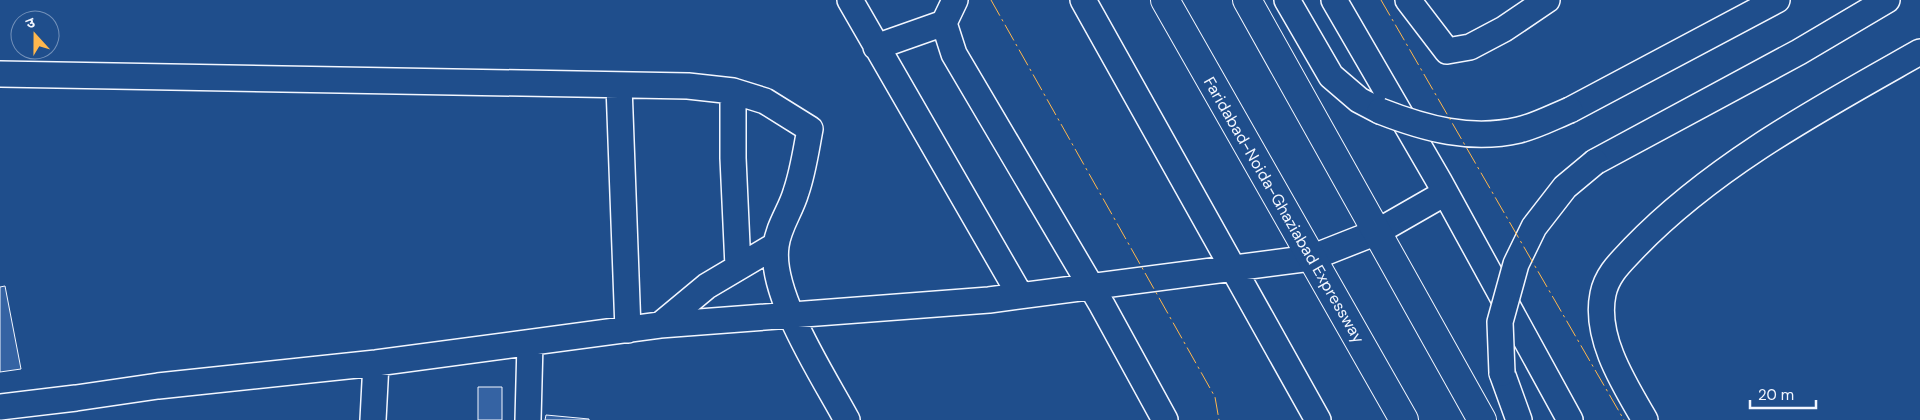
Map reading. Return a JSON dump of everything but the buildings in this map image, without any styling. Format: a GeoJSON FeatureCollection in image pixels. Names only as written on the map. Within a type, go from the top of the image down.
{"type":"FeatureCollection","features":[{"type":"Feature","properties":{"kind":"main road","name":"Faridabad-Noida-Ghaziabad Expressway"},"geometry":{"type":"LineString","coordinates":[[1165,0],[1404,420]]}},
{"type":"Feature","properties":{"kind":"main road"},"geometry":{"type":"LineString","coordinates":[[1247,0],[1482,420]]}},
{"type":"Feature","properties":{"kind":"street"},"geometry":{"type":"LineString","coordinates":[[850,0],[1020,295]]}},
{"type":"Feature","properties":{"kind":"street"},"geometry":{"type":"LineString","coordinates":[[955,0],[944,23],[954,54],[1091,285],[1165,420]]}},
{"type":"Feature","properties":{"kind":"street"},"geometry":{"type":"LineString","coordinates":[[1083,0],[1318,420]]}},
{"type":"Feature","properties":{"kind":"street"},"geometry":{"type":"LineString","coordinates":[[1287,0],[1331,76],[1359,100],[1380,111],[1442,132],[1474,135],[1520,130],[1570,110],[1777,0]]}},
{"type":"Feature","properties":{"kind":"street"},"geometry":{"type":"LineString","coordinates":[[1334,0],[1446,193],[1570,420]]}},
{"type":"Feature","properties":{"kind":"street"},"geometry":{"type":"LineString","coordinates":[[1408,0],[1447,51],[1470,47],[1504,29],[1547,0]]}},
{"type":"Feature","properties":{"kind":"street"},"geometry":{"type":"LineString","coordinates":[[1519,420],[1502,373],[1500,322],[1516,264],[1534,227],[1564,187],[1595,162],[1799,52],[1887,0]]}},
{"type":"Feature","properties":{"kind":"street"},"geometry":{"type":"LineString","coordinates":[[876,46],[944,23]]}},
{"type":"Feature","properties":{"kind":"street"},"geometry":{"type":"LineString","coordinates":[[1645,420],[1608,347],[1600,310],[1603,292],[1612,272],[1658,223],[1740,160],[1839,98],[1920,52]]}},
{"type":"Feature","properties":{"kind":"street"},"geometry":{"type":"LineString","coordinates":[[0,74],[688,86],[733,91],[765,101],[810,129],[796,193],[776,245],[779,286],[792,316],[847,420]]}},
{"type":"Feature","properties":{"kind":"street"},"geometry":{"type":"LineString","coordinates":[[619,86],[628,330]]}},
{"type":"Feature","properties":{"kind":"street"},"geometry":{"type":"LineString","coordinates":[[733,91],[733,158],[738,266]]}},
{"type":"Feature","properties":{"kind":"street"},"geometry":{"type":"LineString","coordinates":[[0,406],[77,409],[158,386],[376,364],[660,325],[959,303],[1311,258],[1377,232],[1446,193]]}},
{"type":"Feature","properties":{"kind":"street"},"geometry":{"type":"LineString","coordinates":[[660,325],[707,286],[776,245]]}},
{"type":"Feature","properties":{"kind":"street"},"geometry":{"type":"LineString","coordinates":[[528,420],[530,343]]}},
{"type":"Feature","properties":{"kind":"street"},"geometry":{"type":"LineString","coordinates":[[373,420],[376,364]]}},
{"type":"Feature","properties":{"kind":"power"},"geometry":{"type":"LineString","coordinates":[[991,0],[1215,397],[1219,420]]}},
{"type":"Feature","properties":{"kind":"power"},"geometry":{"type":"LineString","coordinates":[[1381,0],[1624,420]]}}]}
